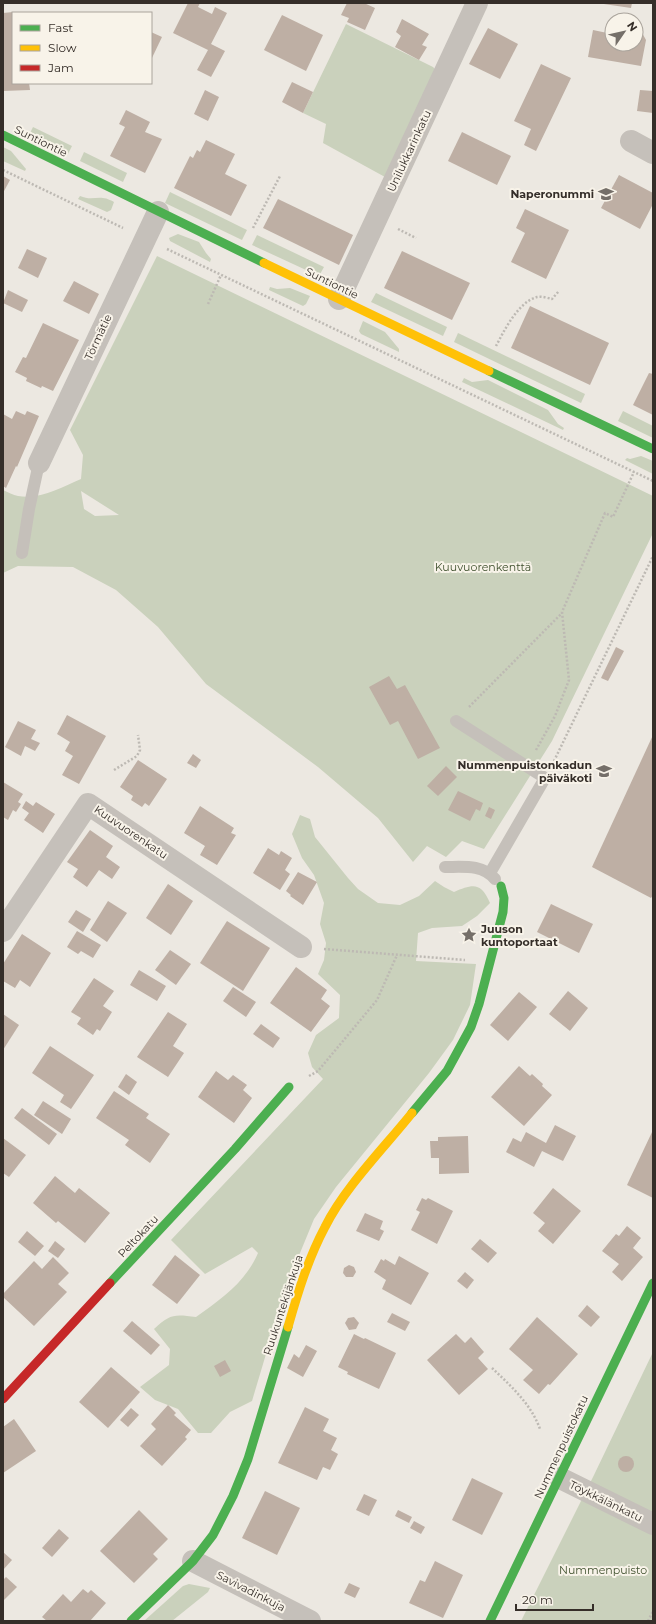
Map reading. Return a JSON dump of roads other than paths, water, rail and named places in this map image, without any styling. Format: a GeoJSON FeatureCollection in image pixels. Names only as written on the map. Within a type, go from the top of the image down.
{"type":"FeatureCollection","features":[{"type":"Feature","properties":{"kind":"street","name":"Unilukkarinkatu"},"geometry":{"type":"LineString","coordinates":[[339,299],[477,3]]}},
{"type":"Feature","properties":{"kind":"street","name":"Suntiontie"},"geometry":{"type":"LineString","coordinates":[[3,135],[158,212],[653,449]]}},
{"type":"Feature","properties":{"kind":"street"},"geometry":{"type":"LineString","coordinates":[[631,141],[653,152]]}},
{"type":"Feature","properties":{"kind":"street","name":"Törmätie"},"geometry":{"type":"LineString","coordinates":[[39,463],[158,212]]}},
{"type":"Feature","properties":{"kind":"street","name":"Kuuvuorenkatu"},"geometry":{"type":"LineString","coordinates":[[3,931],[88,804],[311,948]]}},
{"type":"Feature","properties":{"kind":"street","name":"Ruukuntekijänkuja"},"geometry":{"type":"LineString","coordinates":[[131,1621],[193,1561],[213,1535],[234,1496],[244,1473],[305,1270],[325,1226],[343,1197],[447,1071],[471,1027],[479,1004],[503,912],[504,898],[501,886]]}},
{"type":"Feature","properties":{"kind":"street","name":"Peltokatu"},"geometry":{"type":"LineString","coordinates":[[3,1399],[235,1149],[289,1087]]}},
{"type":"Feature","properties":{"kind":"street","name":"Nummenpuistokatu"},"geometry":{"type":"LineString","coordinates":[[490,1621],[653,1283]]}},
{"type":"Feature","properties":{"kind":"street","name":"Töykkälänkatu"},"geometry":{"type":"LineString","coordinates":[[560,1478],[653,1524]]}},
{"type":"Feature","properties":{"kind":"street","name":"Savivadinkuja"},"geometry":{"type":"LineString","coordinates":[[193,1561],[310,1621]]}},
{"type":"Feature","properties":{"kind":"lane"},"geometry":{"type":"LineString","coordinates":[[22,553],[29,508],[39,463]]}},
{"type":"Feature","properties":{"kind":"lane"},"geometry":{"type":"LineString","coordinates":[[456,721],[546,778],[490,873]]}},
{"type":"Feature","properties":{"kind":"lane"},"geometry":{"type":"LineString","coordinates":[[445,867],[478,867],[490,873],[501,886]]}},
{"type":"Feature","properties":{"kind":"place","name":"Naperonummi"},"geometry":{"type":"Point","coordinates":[606,194]}},
{"type":"Feature","properties":{"kind":"place","name":"Nummenpuistonkadun päiväkoti"},"geometry":{"type":"Point","coordinates":[604,771]}},
{"type":"Feature","properties":{"kind":"place","name":"Juuson kuntoportaat"},"geometry":{"type":"Point","coordinates":[469,935]}},
{"type":"Feature","properties":{"kind":"park label","name":"Kuuvuorenkenttä"},"geometry":{"type":"Point","coordinates":[483,567]}},
{"type":"Feature","properties":{"kind":"park label","name":"Nummenpuisto"},"geometry":{"type":"Point","coordinates":[603,1570]}}]}
